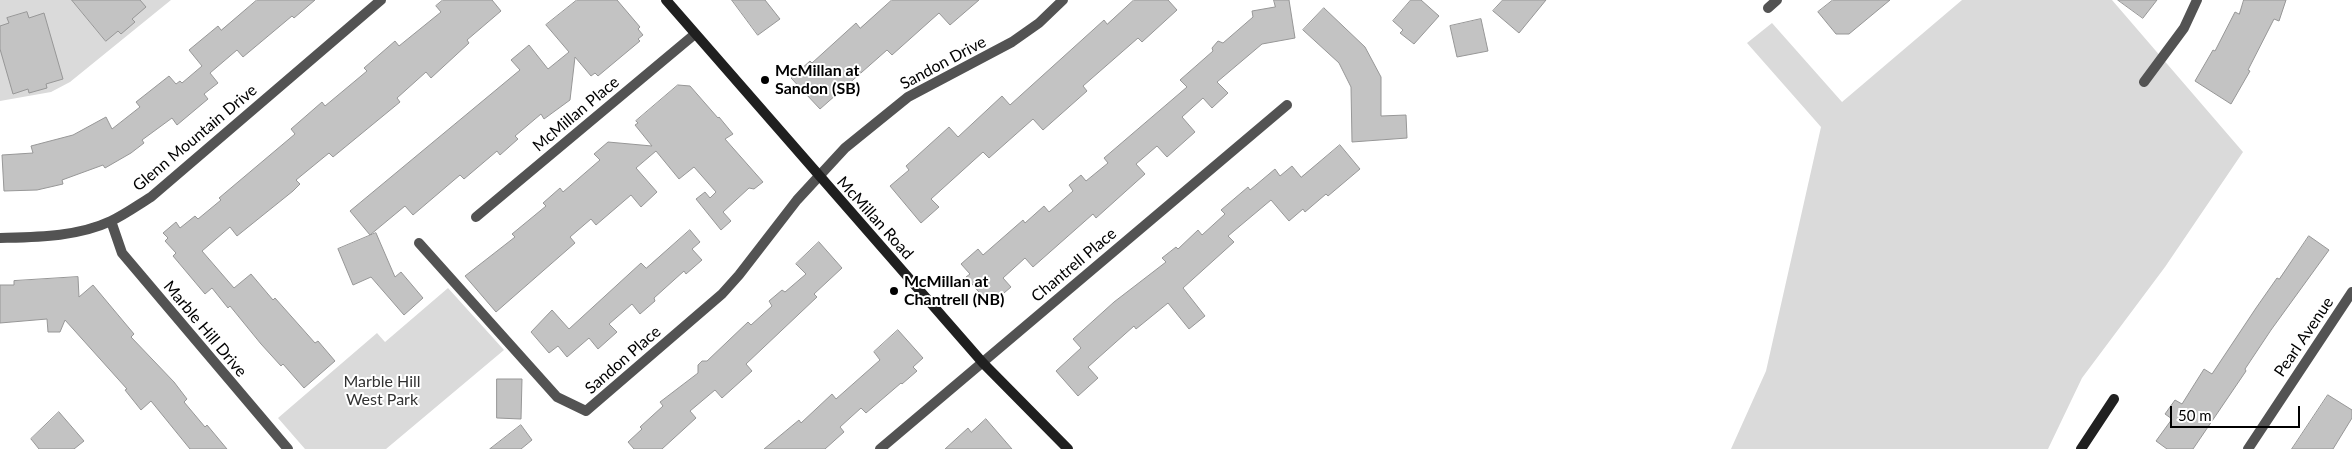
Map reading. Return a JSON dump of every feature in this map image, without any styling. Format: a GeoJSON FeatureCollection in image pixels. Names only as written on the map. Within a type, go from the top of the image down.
{"type":"FeatureCollection","features":[{"type":"Feature","properties":{"kind":"main road","name":"McMillan Road"},"geometry":{"type":"LineString","coordinates":[[666,0],[983,363],[1068,449]]}},
{"type":"Feature","properties":{"kind":"main road"},"geometry":{"type":"LineString","coordinates":[[2082,449],[2114,399]]}},
{"type":"Feature","properties":{"kind":"street","name":"Glenn Mountain Drive"},"geometry":{"type":"LineString","coordinates":[[0,238],[48,236],[86,230],[111,221],[150,197],[382,0]]}},
{"type":"Feature","properties":{"kind":"street","name":"Sandon Drive"},"geometry":{"type":"LineString","coordinates":[[818,176],[844,148],[908,97],[1012,42],[1039,23],[1063,0]]}},
{"type":"Feature","properties":{"kind":"street"},"geometry":{"type":"LineString","coordinates":[[1768,8],[1777,0]]}},
{"type":"Feature","properties":{"kind":"street"},"geometry":{"type":"LineString","coordinates":[[2144,82],[2184,28],[2197,0]]}},
{"type":"Feature","properties":{"kind":"street","name":"McMillan Place"},"geometry":{"type":"LineString","coordinates":[[476,217],[695,34]]}},
{"type":"Feature","properties":{"kind":"street","name":"Chantrell Place"},"geometry":{"type":"LineString","coordinates":[[880,449],[1288,105]]}},
{"type":"Feature","properties":{"kind":"street","name":"Sandon Place"},"geometry":{"type":"LineString","coordinates":[[419,243],[557,397],[586,411],[722,294],[818,176]]}},
{"type":"Feature","properties":{"kind":"street","name":"Marble Hill Drive"},"geometry":{"type":"LineString","coordinates":[[111,221],[122,254],[288,449]]}},
{"type":"Feature","properties":{"kind":"street","name":"Pearl Avenue"},"geometry":{"type":"LineString","coordinates":[[2248,449],[2352,292]]}},
{"type":"Feature","properties":{"kind":"green space"},"geometry":{"type":"Polygon","coordinates":[[[0,0],[171,0],[70,82],[51,92],[0,101],[0,0]]]}},
{"type":"Feature","properties":{"kind":"green space"},"geometry":{"type":"Polygon","coordinates":[[[1962,0],[2112,0],[2243,152],[2165,267],[2082,378],[2048,449],[1731,449],[1766,371],[1821,127],[1747,43],[1772,23],[1842,102],[1962,0]]]}},
{"type":"Feature","properties":{"kind":"green space","name":"Marble Hill West Park"},"geometry":{"type":"Polygon","coordinates":[[[448,288],[504,350],[386,449],[305,449],[278,418],[377,333],[385,342],[448,288]]]}},
{"type":"Feature","properties":{"kind":"building"},"geometry":{"type":"Polygon","coordinates":[[[72,0],[140,0],[146,7],[132,19],[135,22],[121,34],[118,31],[106,41],[72,0]]]}},
{"type":"Feature","properties":{"kind":"building"},"geometry":{"type":"Polygon","coordinates":[[[257,0],[315,0],[294,18],[292,16],[243,57],[237,50],[210,73],[218,83],[204,94],[208,99],[177,125],[172,118],[142,140],[144,143],[131,153],[105,168],[103,165],[62,180],[63,184],[37,190],[4,191],[2,155],[33,153],[31,146],[73,135],[106,117],[112,129],[140,107],[136,102],[169,76],[176,84],[180,81],[182,83],[202,66],[189,50],[218,26],[221,30],[257,0]]]}},
{"type":"Feature","properties":{"kind":"building"},"geometry":{"type":"Polygon","coordinates":[[[443,0],[492,0],[501,11],[467,40],[469,43],[431,78],[426,72],[397,98],[400,102],[333,157],[329,153],[296,180],[300,184],[293,191],[237,236],[230,227],[202,251],[234,288],[251,274],[273,300],[275,298],[315,343],[318,341],[335,361],[304,388],[283,364],[281,366],[230,306],[228,308],[212,288],[205,294],[173,256],[176,253],[165,241],[168,238],[163,233],[176,222],[180,228],[195,216],[198,219],[221,200],[219,198],[295,134],[291,129],[322,102],[325,106],[367,71],[364,68],[395,41],[399,46],[441,12],[436,6],[443,0]]]}},
{"type":"Feature","properties":{"kind":"building"},"geometry":{"type":"Polygon","coordinates":[[[577,0],[617,0],[640,27],[638,29],[643,35],[638,39],[640,41],[598,76],[595,73],[591,76],[575,57],[570,100],[544,119],[541,114],[515,136],[518,139],[500,155],[497,151],[464,179],[460,175],[413,215],[405,206],[370,235],[350,211],[520,70],[511,60],[529,45],[548,69],[569,52],[546,25],[577,0]]]}},
{"type":"Feature","properties":{"kind":"building"},"geometry":{"type":"Polygon","coordinates":[[[732,0],[765,0],[780,19],[758,35],[732,0]]]}},
{"type":"Feature","properties":{"kind":"building"},"geometry":{"type":"Polygon","coordinates":[[[892,0],[979,0],[950,25],[939,13],[892,55],[887,50],[820,109],[791,78],[810,61],[812,63],[856,23],[860,28],[892,0]]]}},
{"type":"Feature","properties":{"kind":"building"},"geometry":{"type":"Polygon","coordinates":[[[1134,0],[1168,0],[1177,10],[1142,42],[1138,38],[1083,86],[1087,91],[1043,130],[1033,119],[989,158],[983,152],[931,199],[939,207],[921,223],[890,186],[909,170],[906,166],[949,127],[958,137],[1002,96],[1010,105],[1104,20],[1107,24],[1134,0]]]}},
{"type":"Feature","properties":{"kind":"building"},"geometry":{"type":"Polygon","coordinates":[[[1274,0],[1289,0],[1295,38],[1262,44],[1217,82],[1228,93],[1212,108],[1203,98],[1182,117],[1195,132],[1167,157],[1157,146],[1136,164],[1145,174],[1096,218],[1093,214],[1033,267],[1025,258],[1003,278],[1011,287],[990,305],[966,277],[970,274],[961,264],[978,249],[983,255],[1023,220],[1025,223],[1044,206],[1049,212],[1073,191],[1069,185],[1081,175],[1086,181],[1108,163],[1104,158],[1187,87],[1180,80],[1213,51],[1212,48],[1218,41],[1223,43],[1253,17],[1252,11],[1275,7],[1274,0]]]}},
{"type":"Feature","properties":{"kind":"building"},"geometry":{"type":"Polygon","coordinates":[[[1411,0],[1421,0],[1439,16],[1414,44],[1400,33],[1403,30],[1393,21],[1411,0]]]}},
{"type":"Feature","properties":{"kind":"building"},"geometry":{"type":"Polygon","coordinates":[[[1503,0],[1546,0],[1519,33],[1493,11],[1503,0]]]}},
{"type":"Feature","properties":{"kind":"building"},"geometry":{"type":"Polygon","coordinates":[[[1833,0],[1890,0],[1849,34],[1836,34],[1818,12],[1833,0]]]}},
{"type":"Feature","properties":{"kind":"building"},"geometry":{"type":"Polygon","coordinates":[[[2118,0],[2157,0],[2143,18],[2118,0]]]}},
{"type":"Feature","properties":{"kind":"building"},"geometry":{"type":"Polygon","coordinates":[[[2244,0],[2286,0],[2279,21],[2274,19],[2248,70],[2250,71],[2231,104],[2195,81],[2213,50],[2215,51],[2235,12],[2239,14],[2244,0]]]}},
{"type":"Feature","properties":{"kind":"building"},"geometry":{"type":"Polygon","coordinates":[[[1324,8],[1365,47],[1381,77],[1381,116],[1406,115],[1407,138],[1352,142],[1351,87],[1339,63],[1303,30],[1324,8]]]}},
{"type":"Feature","properties":{"kind":"building"},"geometry":{"type":"Polygon","coordinates":[[[27,12],[29,18],[44,13],[63,79],[46,84],[47,88],[29,93],[28,89],[13,94],[0,49],[0,26],[9,23],[7,18],[27,12]]]}},
{"type":"Feature","properties":{"kind":"building"},"geometry":{"type":"Polygon","coordinates":[[[1481,19],[1488,51],[1457,57],[1450,26],[1481,19]]]}},
{"type":"Feature","properties":{"kind":"building"},"geometry":{"type":"Polygon","coordinates":[[[678,85],[690,86],[719,117],[733,134],[725,139],[763,182],[754,189],[749,188],[723,212],[731,221],[721,230],[696,199],[705,192],[710,198],[716,192],[694,167],[679,179],[656,151],[636,168],[657,192],[641,207],[631,195],[596,225],[591,219],[570,237],[575,243],[496,312],[465,276],[515,237],[512,234],[546,206],[543,203],[560,188],[563,192],[600,160],[594,154],[608,142],[652,146],[635,125],[638,123],[636,121],[678,85]]]}},
{"type":"Feature","properties":{"kind":"building"},"geometry":{"type":"Polygon","coordinates":[[[1340,145],[1360,169],[1328,196],[1326,194],[1305,212],[1303,209],[1289,221],[1271,200],[1228,236],[1234,242],[1183,288],[1205,316],[1189,329],[1168,303],[1136,329],[1134,326],[1088,367],[1098,378],[1078,396],[1056,371],[1081,348],[1073,339],[1114,302],[1166,262],[1162,258],[1176,247],[1178,249],[1198,230],[1202,235],[1225,214],[1221,210],[1248,187],[1250,190],[1275,169],[1280,176],[1292,166],[1301,177],[1340,145]]]}},
{"type":"Feature","properties":{"kind":"building"},"geometry":{"type":"Polygon","coordinates":[[[690,230],[700,242],[692,249],[702,260],[686,274],[684,271],[654,298],[655,301],[640,314],[632,304],[609,324],[617,332],[598,349],[589,338],[567,357],[558,346],[549,353],[531,332],[552,310],[569,329],[641,263],[646,268],[690,230]]]}},
{"type":"Feature","properties":{"kind":"building"},"geometry":{"type":"Polygon","coordinates":[[[376,233],[395,277],[401,272],[423,298],[404,315],[371,277],[353,285],[338,249],[376,233]]]}},
{"type":"Feature","properties":{"kind":"building"},"geometry":{"type":"Polygon","coordinates":[[[2309,236],[2329,250],[2271,330],[2245,369],[2246,371],[2193,449],[2167,449],[2156,441],[2172,419],[2165,414],[2175,400],[2182,404],[2204,369],[2212,374],[2277,278],[2279,279],[2309,236]]]}},
{"type":"Feature","properties":{"kind":"building"},"geometry":{"type":"Polygon","coordinates":[[[819,242],[842,268],[814,294],[817,297],[746,364],[752,371],[722,398],[715,390],[690,411],[696,418],[662,449],[634,449],[628,442],[642,429],[640,427],[663,406],[660,402],[698,373],[698,365],[702,361],[707,361],[748,322],[751,325],[772,306],[769,301],[782,290],[785,292],[806,274],[796,264],[819,242]]]}},
{"type":"Feature","properties":{"kind":"building"},"geometry":{"type":"Polygon","coordinates":[[[78,277],[79,297],[93,285],[134,334],[131,337],[174,382],[187,399],[184,402],[227,449],[190,449],[151,401],[141,410],[125,390],[127,389],[65,320],[60,332],[48,332],[47,319],[0,323],[0,285],[14,285],[14,281],[78,277]]]}},
{"type":"Feature","properties":{"kind":"building"},"geometry":{"type":"Polygon","coordinates":[[[898,330],[923,358],[913,367],[917,371],[866,413],[861,408],[840,427],[844,432],[825,449],[764,449],[799,420],[801,423],[832,394],[836,399],[880,360],[874,352],[898,330]]]}},
{"type":"Feature","properties":{"kind":"building"},"geometry":{"type":"Polygon","coordinates":[[[497,379],[522,379],[521,419],[497,418],[497,379]]]}},
{"type":"Feature","properties":{"kind":"building"},"geometry":{"type":"Polygon","coordinates":[[[2328,395],[2352,410],[2352,418],[2333,449],[2292,449],[2328,395]]]}},
{"type":"Feature","properties":{"kind":"building"},"geometry":{"type":"Polygon","coordinates":[[[59,412],[84,441],[74,449],[39,449],[31,439],[59,412]]]}},
{"type":"Feature","properties":{"kind":"building"},"geometry":{"type":"Polygon","coordinates":[[[986,419],[1012,449],[945,449],[968,428],[971,432],[986,419]]]}},
{"type":"Feature","properties":{"kind":"building"},"geometry":{"type":"Polygon","coordinates":[[[521,425],[532,440],[521,449],[490,449],[521,425]]]}},
{"type":"Feature","properties":{"kind":"place","name":"McMillan at Sandon (SB)"},"geometry":{"type":"Point","coordinates":[765,80]}},
{"type":"Feature","properties":{"kind":"place","name":"McMillan at Chantrell (NB)"},"geometry":{"type":"Point","coordinates":[894,291]}}]}
